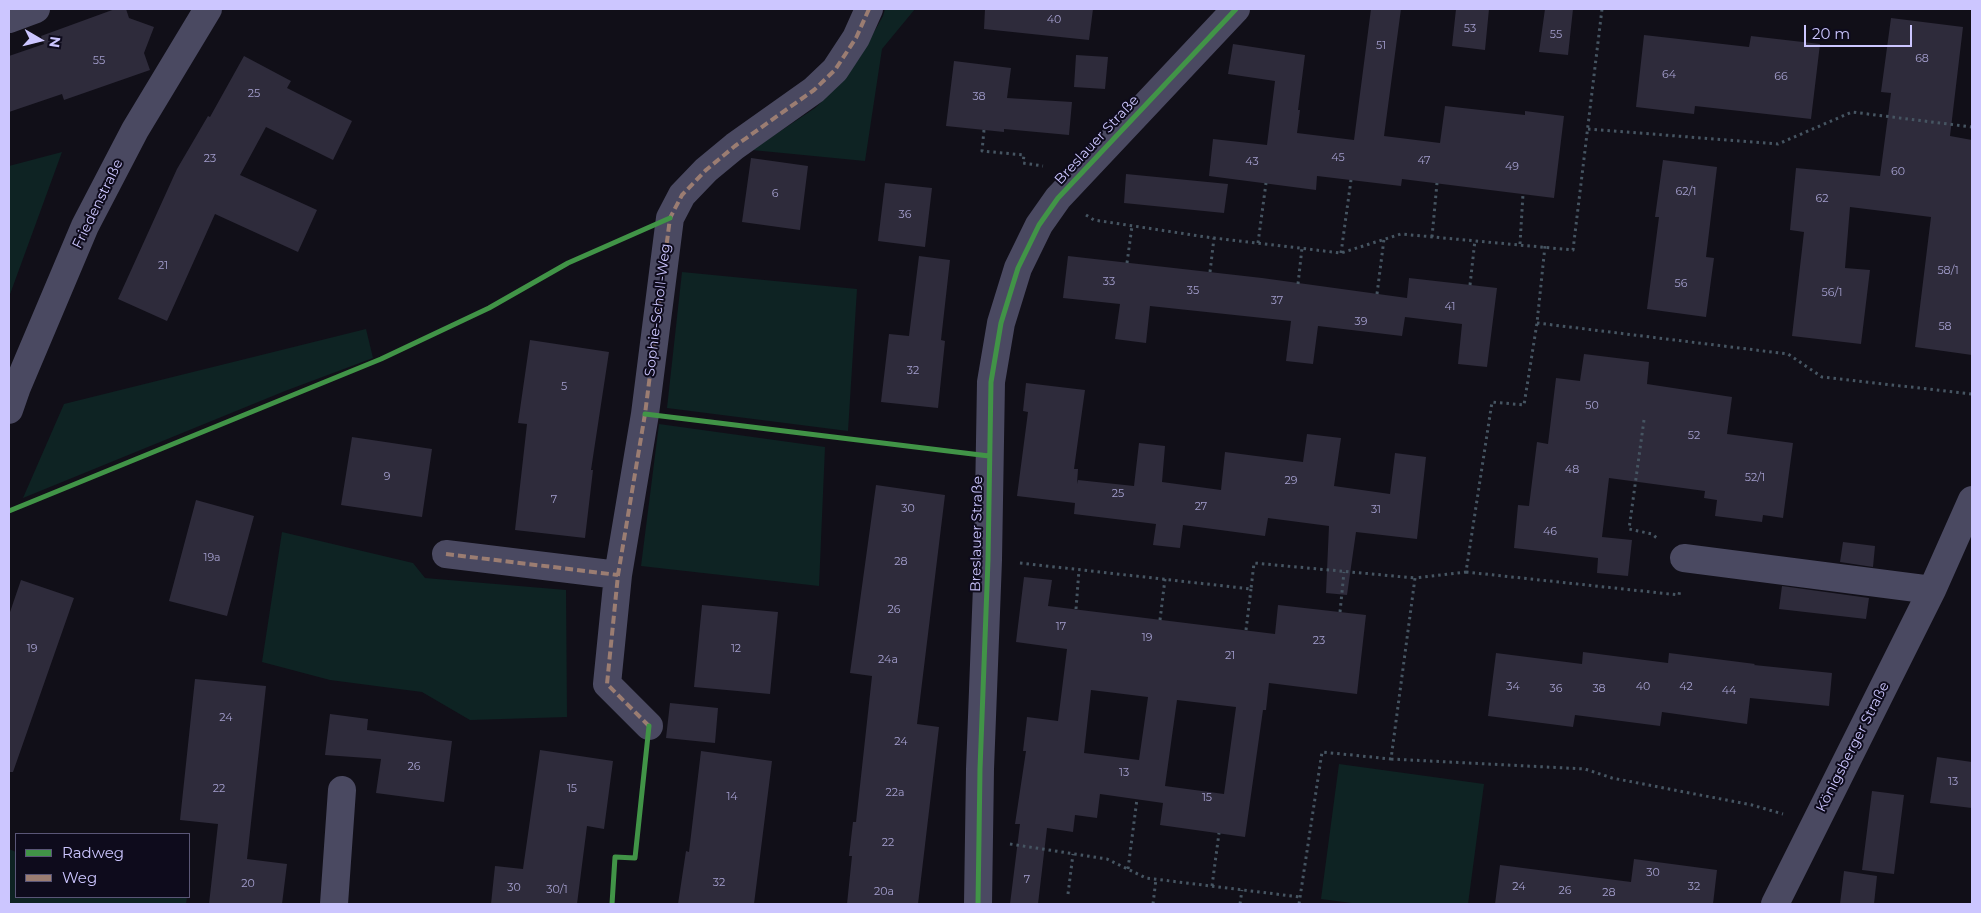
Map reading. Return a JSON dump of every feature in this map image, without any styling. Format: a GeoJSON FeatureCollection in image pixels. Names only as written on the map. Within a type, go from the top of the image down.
{"type":"FeatureCollection","features":[{"type":"Feature","properties":{"kind":"street"},"geometry":{"type":"LineString","coordinates":[[9,19],[36,9]]}},
{"type":"Feature","properties":{"kind":"street","name":"Friedenstraße"},"geometry":{"type":"LineString","coordinates":[[9,410],[85,226],[135,130],[208,9]]}},
{"type":"Feature","properties":{"kind":"street","name":"Sophie-Scholl-Weg"},"geometry":{"type":"LineString","coordinates":[[649,726],[607,684],[618,575],[645,414],[670,218],[682,195],[706,170],[735,146],[814,90],[835,70],[856,38],[869,9]]}},
{"type":"Feature","properties":{"kind":"street","name":"Breslauer Straße"},"geometry":{"type":"LineString","coordinates":[[978,904],[978,839],[988,560],[991,382],[1001,323],[1018,268],[1039,225],[1058,198],[1236,9]]}},
{"type":"Feature","properties":{"kind":"street","name":"Königsberger Straße"},"geometry":{"type":"LineString","coordinates":[[1775,904],[1932,590],[1972,500]]}},
{"type":"Feature","properties":{"kind":"street"},"geometry":{"type":"LineString","coordinates":[[446,554],[618,575]]}},
{"type":"Feature","properties":{"kind":"street"},"geometry":{"type":"LineString","coordinates":[[1684,558],[1932,590]]}},
{"type":"Feature","properties":{"kind":"street"},"geometry":{"type":"LineString","coordinates":[[334,904],[342,790]]}},
{"type":"Feature","properties":{"kind":"path"},"geometry":{"type":"LineString","coordinates":[[1058,198],[1073,205],[1094,220],[1214,238],[1341,253],[1401,234],[1573,250],[1602,9]]}},
{"type":"Feature","properties":{"kind":"path"},"geometry":{"type":"LineString","coordinates":[[1588,129],[1778,144],[1852,112],[1972,127]]}},
{"type":"Feature","properties":{"kind":"path"},"geometry":{"type":"LineString","coordinates":[[984,130],[982,151],[1024,155],[1023,163],[1084,171]]}},
{"type":"Feature","properties":{"kind":"path"},"geometry":{"type":"LineString","coordinates":[[1341,253],[1351,180]]}},
{"type":"Feature","properties":{"kind":"path"},"geometry":{"type":"LineString","coordinates":[[1258,243],[1266,183]]}},
{"type":"Feature","properties":{"kind":"path"},"geometry":{"type":"LineString","coordinates":[[1432,237],[1437,183]]}},
{"type":"Feature","properties":{"kind":"path"},"geometry":{"type":"LineString","coordinates":[[1520,244],[1523,194]]}},
{"type":"Feature","properties":{"kind":"path"},"geometry":{"type":"LineString","coordinates":[[9,511],[381,359],[489,308],[568,263],[670,218]]}},
{"type":"Feature","properties":{"kind":"path"},"geometry":{"type":"LineString","coordinates":[[1127,263],[1132,226]]}},
{"type":"Feature","properties":{"kind":"path"},"geometry":{"type":"LineString","coordinates":[[1210,272],[1214,238]]}},
{"type":"Feature","properties":{"kind":"path"},"geometry":{"type":"LineString","coordinates":[[1377,294],[1384,239]]}},
{"type":"Feature","properties":{"kind":"path"},"geometry":{"type":"LineString","coordinates":[[1470,285],[1475,240]]}},
{"type":"Feature","properties":{"kind":"path"},"geometry":{"type":"LineString","coordinates":[[1466,572],[1492,402],[1524,405],[1537,323],[1545,246]]}},
{"type":"Feature","properties":{"kind":"path"},"geometry":{"type":"LineString","coordinates":[[1298,284],[1302,248]]}},
{"type":"Feature","properties":{"kind":"path"},"geometry":{"type":"LineString","coordinates":[[1537,323],[1788,354],[1822,377],[1972,394]]}},
{"type":"Feature","properties":{"kind":"path"},"geometry":{"type":"LineString","coordinates":[[645,414],[989,456]]}},
{"type":"Feature","properties":{"kind":"path"},"geometry":{"type":"LineString","coordinates":[[1246,630],[1254,563],[1416,578],[1466,572],[1679,595],[1684,558],[1652,534],[1629,529],[1644,420]]}},
{"type":"Feature","properties":{"kind":"path"},"geometry":{"type":"LineString","coordinates":[[988,560],[1251,589]]}},
{"type":"Feature","properties":{"kind":"path"},"geometry":{"type":"LineString","coordinates":[[1076,609],[1079,570]]}},
{"type":"Feature","properties":{"kind":"path"},"geometry":{"type":"LineString","coordinates":[[1340,612],[1344,572]]}},
{"type":"Feature","properties":{"kind":"path"},"geometry":{"type":"LineString","coordinates":[[1391,759],[1416,578]]}},
{"type":"Feature","properties":{"kind":"path"},"geometry":{"type":"LineString","coordinates":[[1160,620],[1165,579]]}},
{"type":"Feature","properties":{"kind":"path"},"geometry":{"type":"LineString","coordinates":[[612,904],[615,856],[635,858],[649,726]]}},
{"type":"Feature","properties":{"kind":"path"},"geometry":{"type":"LineString","coordinates":[[1299,904],[1322,752],[1391,759],[1585,769],[1612,778],[1752,804],[1815,823]]}},
{"type":"Feature","properties":{"kind":"path"},"geometry":{"type":"LineString","coordinates":[[1128,869],[1137,799]]}},
{"type":"Feature","properties":{"kind":"path"},"geometry":{"type":"LineString","coordinates":[[1212,886],[1219,833]]}},
{"type":"Feature","properties":{"kind":"path"},"geometry":{"type":"LineString","coordinates":[[978,839],[1107,859],[1146,878],[1300,897]]}},
{"type":"Feature","properties":{"kind":"path"},"geometry":{"type":"LineString","coordinates":[[1068,894],[1073,854]]}},
{"type":"Feature","properties":{"kind":"path"},"geometry":{"type":"LineString","coordinates":[[1154,904],[1156,879]]}},
{"type":"Feature","properties":{"kind":"path"},"geometry":{"type":"LineString","coordinates":[[1240,904],[1242,890]]}},
{"type":"Feature","properties":{"kind":"green space"},"geometry":{"type":"Polygon","coordinates":[[[885,9],[915,9],[882,49],[865,161],[752,150],[815,108],[843,81],[860,57],[885,9]]]}},
{"type":"Feature","properties":{"kind":"green space"},"geometry":{"type":"Polygon","coordinates":[[[62,152],[9,297],[9,166],[62,152]]]}},
{"type":"Feature","properties":{"kind":"green space"},"geometry":{"type":"Polygon","coordinates":[[[682,272],[857,289],[848,431],[667,408],[682,272]]]}},
{"type":"Feature","properties":{"kind":"green space"},"geometry":{"type":"Polygon","coordinates":[[[366,329],[373,358],[285,391],[23,498],[64,404],[366,329]]]}},
{"type":"Feature","properties":{"kind":"green space"},"geometry":{"type":"Polygon","coordinates":[[[659,424],[825,447],[819,586],[641,566],[659,424]]]}},
{"type":"Feature","properties":{"kind":"green space"},"geometry":{"type":"Polygon","coordinates":[[[282,532],[413,563],[425,578],[566,590],[567,717],[470,720],[422,692],[330,680],[262,662],[282,532]]]}},
{"type":"Feature","properties":{"kind":"green space"},"geometry":{"type":"Polygon","coordinates":[[[1339,764],[1484,784],[1468,904],[1359,904],[1321,899],[1339,764]]]}},
{"type":"Feature","properties":{"kind":"green space"},"geometry":{"type":"Polygon","coordinates":[[[9,849],[15,852],[15,898],[187,898],[186,904],[9,904],[9,849]]]}},
{"type":"Feature","properties":{"kind":"building"},"geometry":{"type":"Polygon","coordinates":[[[115,9],[126,9],[129,18],[154,27],[144,53],[150,70],[64,100],[62,94],[9,112],[9,56],[44,44],[41,36],[115,9]]]}},
{"type":"Feature","properties":{"kind":"building"},"geometry":{"type":"Polygon","coordinates":[[[985,9],[1093,9],[1089,40],[984,29],[985,9]]]}},
{"type":"Feature","properties":{"kind":"building"},"geometry":{"type":"Polygon","coordinates":[[[1371,9],[1401,9],[1384,136],[1440,143],[1445,106],[1525,115],[1525,111],[1564,116],[1554,198],[1402,179],[1401,186],[1317,176],[1316,190],[1209,176],[1213,139],[1267,145],[1275,81],[1228,74],[1233,44],[1305,55],[1297,133],[1354,140],[1371,9]]]}},
{"type":"Feature","properties":{"kind":"building"},"geometry":{"type":"Polygon","coordinates":[[[1456,9],[1489,9],[1485,50],[1452,46],[1456,9]]]}},
{"type":"Feature","properties":{"kind":"building"},"geometry":{"type":"Polygon","coordinates":[[[1545,9],[1573,9],[1568,55],[1539,52],[1545,9]]]}},
{"type":"Feature","properties":{"kind":"building"},"geometry":{"type":"Polygon","coordinates":[[[1891,18],[1963,27],[1950,136],[1972,140],[1972,355],[1915,347],[1931,217],[1850,207],[1845,268],[1870,270],[1861,344],[1792,336],[1804,232],[1790,230],[1796,168],[1880,176],[1891,93],[1881,92],[1891,18]]]}},
{"type":"Feature","properties":{"kind":"building"},"geometry":{"type":"Polygon","coordinates":[[[1644,35],[1749,47],[1751,36],[1820,44],[1811,119],[1695,106],[1694,114],[1636,107],[1644,35]]]}},
{"type":"Feature","properties":{"kind":"building"},"geometry":{"type":"Polygon","coordinates":[[[1076,55],[1108,57],[1105,89],[1074,87],[1076,55]]]}},
{"type":"Feature","properties":{"kind":"building"},"geometry":{"type":"Polygon","coordinates":[[[244,56],[291,81],[287,88],[352,121],[333,160],[266,127],[240,175],[317,210],[298,252],[215,214],[167,321],[118,299],[177,169],[208,116],[210,117],[244,56]]]}},
{"type":"Feature","properties":{"kind":"building"},"geometry":{"type":"Polygon","coordinates":[[[954,61],[1011,68],[1007,98],[1072,102],[1069,135],[1004,129],[1004,132],[946,126],[954,61]]]}},
{"type":"Feature","properties":{"kind":"building"},"geometry":{"type":"Polygon","coordinates":[[[751,158],[808,166],[800,230],[742,222],[751,158]]]}},
{"type":"Feature","properties":{"kind":"building"},"geometry":{"type":"Polygon","coordinates":[[[1663,160],[1717,167],[1706,257],[1714,258],[1706,317],[1647,309],[1659,217],[1655,217],[1663,160]]]}},
{"type":"Feature","properties":{"kind":"building"},"geometry":{"type":"Polygon","coordinates":[[[1126,174],[1228,184],[1224,213],[1124,203],[1126,174]]]}},
{"type":"Feature","properties":{"kind":"building"},"geometry":{"type":"Polygon","coordinates":[[[885,183],[932,188],[925,247],[878,241],[885,183]]]}},
{"type":"Feature","properties":{"kind":"building"},"geometry":{"type":"Polygon","coordinates":[[[919,256],[950,260],[941,340],[945,341],[938,408],[881,402],[889,334],[909,336],[919,256]]]}},
{"type":"Feature","properties":{"kind":"building"},"geometry":{"type":"Polygon","coordinates":[[[1068,256],[1262,278],[1407,298],[1409,278],[1497,288],[1487,367],[1458,364],[1462,324],[1405,317],[1402,336],[1318,326],[1313,364],[1286,361],[1291,321],[1150,306],[1146,343],[1115,339],[1120,304],[1063,298],[1068,256]]]}},
{"type":"Feature","properties":{"kind":"building"},"geometry":{"type":"Polygon","coordinates":[[[530,340],[609,352],[591,470],[593,470],[585,538],[515,530],[527,424],[518,423],[530,340]]]}},
{"type":"Feature","properties":{"kind":"building"},"geometry":{"type":"Polygon","coordinates":[[[1584,354],[1649,362],[1647,384],[1732,397],[1727,434],[1793,443],[1783,518],[1763,515],[1762,522],[1715,516],[1717,500],[1704,498],[1705,491],[1609,478],[1602,537],[1632,540],[1628,576],[1597,573],[1598,558],[1514,548],[1518,505],[1529,506],[1537,442],[1548,444],[1556,378],[1580,381],[1584,354]]]}},
{"type":"Feature","properties":{"kind":"building"},"geometry":{"type":"Polygon","coordinates":[[[1026,383],[1085,390],[1074,469],[1078,469],[1077,484],[1078,480],[1134,486],[1139,443],[1165,446],[1162,482],[1221,490],[1225,452],[1303,462],[1307,434],[1341,438],[1334,486],[1390,494],[1395,453],[1426,457],[1417,539],[1356,532],[1347,595],[1326,593],[1329,526],[1268,518],[1265,536],[1183,525],[1180,548],[1153,545],[1156,524],[1074,514],[1075,503],[1017,496],[1028,412],[1023,411],[1026,383]]]}},
{"type":"Feature","properties":{"kind":"building"},"geometry":{"type":"Polygon","coordinates":[[[352,437],[432,449],[422,517],[341,505],[352,437]]]}},
{"type":"Feature","properties":{"kind":"building"},"geometry":{"type":"Polygon","coordinates":[[[876,485],[945,495],[917,724],[939,727],[918,904],[847,904],[852,856],[849,856],[853,822],[856,822],[872,676],[850,673],[876,485]]]}},
{"type":"Feature","properties":{"kind":"building"},"geometry":{"type":"Polygon","coordinates":[[[196,500],[254,516],[227,616],[169,601],[196,500]]]}},
{"type":"Feature","properties":{"kind":"building"},"geometry":{"type":"Polygon","coordinates":[[[1843,542],[1875,546],[1873,567],[1840,562],[1843,542]]]}},
{"type":"Feature","properties":{"kind":"building"},"geometry":{"type":"Polygon","coordinates":[[[1024,577],[1052,580],[1048,606],[1275,634],[1278,605],[1366,615],[1357,694],[1269,683],[1266,710],[1263,710],[1245,837],[1160,825],[1163,803],[1100,794],[1097,818],[1075,815],[1073,832],[1047,828],[1038,904],[1010,904],[1020,824],[1015,824],[1026,751],[1023,751],[1027,717],[1058,721],[1067,649],[1016,642],[1024,577]],[[1091,690],[1084,753],[1139,760],[1148,697],[1091,690]],[[1177,700],[1165,786],[1224,794],[1236,707],[1177,700]]]}},
{"type":"Feature","properties":{"kind":"building"},"geometry":{"type":"Polygon","coordinates":[[[21,580],[74,598],[13,772],[9,772],[9,615],[21,580]]]}},
{"type":"Feature","properties":{"kind":"building"},"geometry":{"type":"Polygon","coordinates":[[[1782,586],[1869,598],[1866,619],[1779,609],[1782,586]]]}},
{"type":"Feature","properties":{"kind":"building"},"geometry":{"type":"Polygon","coordinates":[[[702,605],[778,612],[770,694],[694,687],[702,605]]]}},
{"type":"Feature","properties":{"kind":"building"},"geometry":{"type":"Polygon","coordinates":[[[1583,652],[1668,663],[1669,653],[1754,665],[1832,673],[1829,706],[1750,698],[1747,724],[1662,712],[1660,726],[1575,715],[1573,727],[1488,716],[1496,653],[1582,664],[1583,652]]]}},
{"type":"Feature","properties":{"kind":"building"},"geometry":{"type":"Polygon","coordinates":[[[195,679],[266,686],[247,859],[287,864],[282,904],[209,904],[218,824],[180,820],[195,679]]]}},
{"type":"Feature","properties":{"kind":"building"},"geometry":{"type":"Polygon","coordinates":[[[670,703],[718,708],[715,743],[666,738],[670,703]]]}},
{"type":"Feature","properties":{"kind":"building"},"geometry":{"type":"Polygon","coordinates":[[[330,714],[368,719],[367,730],[452,741],[444,802],[376,793],[381,759],[325,755],[330,714]]]}},
{"type":"Feature","properties":{"kind":"building"},"geometry":{"type":"Polygon","coordinates":[[[540,750],[613,761],[604,829],[587,826],[577,904],[491,904],[495,866],[523,869],[540,750]]]}},
{"type":"Feature","properties":{"kind":"building"},"geometry":{"type":"Polygon","coordinates":[[[701,751],[772,761],[754,904],[678,904],[686,851],[689,852],[701,751]]]}},
{"type":"Feature","properties":{"kind":"building"},"geometry":{"type":"Polygon","coordinates":[[[1937,757],[1972,762],[1972,808],[1930,803],[1937,757]]]}},
{"type":"Feature","properties":{"kind":"building"},"geometry":{"type":"Polygon","coordinates":[[[1872,791],[1904,795],[1894,874],[1862,870],[1872,791]]]}},
{"type":"Feature","properties":{"kind":"building"},"geometry":{"type":"Polygon","coordinates":[[[1634,859],[1717,870],[1713,904],[1495,904],[1500,865],[1631,882],[1634,859]]]}},
{"type":"Feature","properties":{"kind":"building"},"geometry":{"type":"Polygon","coordinates":[[[1844,871],[1877,876],[1874,904],[1840,904],[1844,871]]]}},
{"type":"Feature","properties":{"kind":"marked path"},"geometry":{"type":"LineString","coordinates":[[649,726],[607,684],[618,575],[645,414],[670,218],[682,195],[706,170],[735,146],[814,90],[835,70],[856,38],[869,9]]}},
{"type":"Feature","properties":{"kind":"marked path"},"geometry":{"type":"LineString","coordinates":[[446,554],[618,575]]}},
{"type":"Feature","properties":{"kind":"cycle path"},"geometry":{"type":"LineString","coordinates":[[978,904],[991,382],[1001,323],[1018,268],[1039,225],[1058,198],[1236,9]]}},
{"type":"Feature","properties":{"kind":"cycle path"},"geometry":{"type":"LineString","coordinates":[[9,511],[381,359],[489,308],[568,263],[670,218]]}},
{"type":"Feature","properties":{"kind":"cycle path"},"geometry":{"type":"LineString","coordinates":[[645,414],[989,456]]}},
{"type":"Feature","properties":{"kind":"cycle path"},"geometry":{"type":"LineString","coordinates":[[612,904],[615,857],[635,858],[649,726]]}}]}
